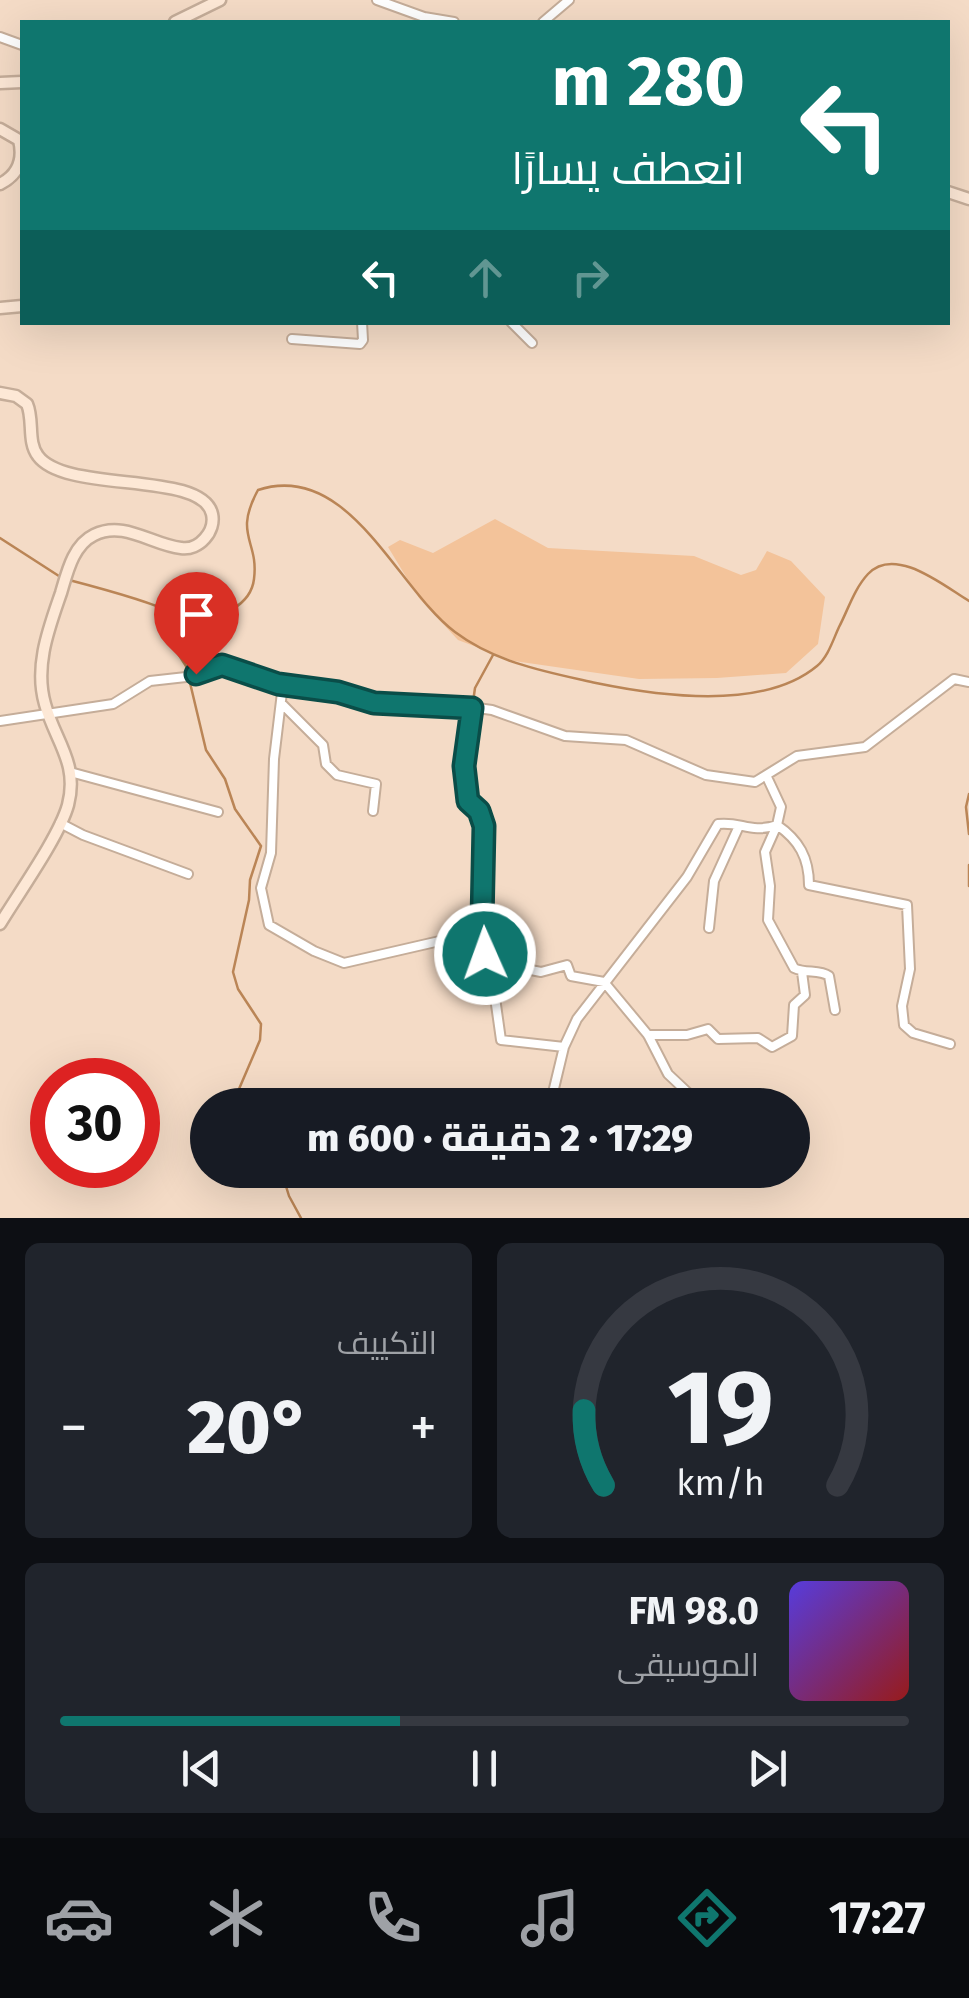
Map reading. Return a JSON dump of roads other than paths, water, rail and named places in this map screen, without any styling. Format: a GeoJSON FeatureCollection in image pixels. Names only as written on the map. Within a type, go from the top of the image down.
{"type":"FeatureCollection","features":[{"type":"Feature","properties":{"kind":"street"},"geometry":{"type":"LineString","coordinates":[[178,20],[220,0]]}},
{"type":"Feature","properties":{"kind":"street"},"geometry":{"type":"LineString","coordinates":[[377,0],[442,20]]}},
{"type":"Feature","properties":{"kind":"street"},"geometry":{"type":"LineString","coordinates":[[545,20],[569,0]]}},
{"type":"Feature","properties":{"kind":"street"},"geometry":{"type":"LineString","coordinates":[[0,129],[19,140],[20,145]]}},
{"type":"Feature","properties":{"kind":"street"},"geometry":{"type":"LineString","coordinates":[[0,184],[13,176],[20,160]]}},
{"type":"Feature","properties":{"kind":"street"},"geometry":{"type":"LineString","coordinates":[[292,339],[360,344],[364,340],[362,325]]}},
{"type":"Feature","properties":{"kind":"street"},"geometry":{"type":"LineString","coordinates":[[514,325],[532,343]]}},
{"type":"Feature","properties":{"kind":"street"},"geometry":{"type":"LineString","coordinates":[[0,392],[28,404],[35,450],[44,462],[93,478],[193,493],[212,512],[210,530],[192,548],[177,548],[114,530],[89,538],[77,552],[44,648],[42,691],[47,712],[67,754],[68,806],[0,924]]}},
{"type":"Feature","properties":{"kind":"street"},"geometry":{"type":"LineString","coordinates":[[0,721],[112,704],[150,681],[186,677],[222,665],[283,684],[338,692],[374,703],[472,708],[510,715],[565,736],[626,740],[706,774],[755,782],[797,756],[865,746],[954,679],[969,682]]}},
{"type":"Feature","properties":{"kind":"street"},"geometry":{"type":"LineString","coordinates":[[283,684],[274,759],[271,853],[261,888],[269,925],[344,964],[444,940],[459,928],[482,921]]}},
{"type":"Feature","properties":{"kind":"street"},"geometry":{"type":"LineString","coordinates":[[283,704],[323,745],[326,764],[337,774],[376,784],[373,812]]}},
{"type":"Feature","properties":{"kind":"street"},"geometry":{"type":"LineString","coordinates":[[472,708],[464,766],[468,801],[479,811],[484,826],[482,921],[501,1040],[564,1047]]}},
{"type":"Feature","properties":{"kind":"street"},"geometry":{"type":"LineString","coordinates":[[70,772],[218,812]]}},
{"type":"Feature","properties":{"kind":"street"},"geometry":{"type":"LineString","coordinates":[[766,775],[781,807],[764,852],[770,886],[768,920],[794,968],[829,976],[835,1010]]}},
{"type":"Feature","properties":{"kind":"street"},"geometry":{"type":"LineString","coordinates":[[60,823],[82,835],[188,874]]}},
{"type":"Feature","properties":{"kind":"street"},"geometry":{"type":"LineString","coordinates":[[554,1088],[564,1047],[577,1019],[687,877],[718,824],[760,831],[777,825]]}},
{"type":"Feature","properties":{"kind":"street"},"geometry":{"type":"LineString","coordinates":[[777,825],[792,836],[805,856],[809,885],[907,905],[910,970],[902,1006],[904,1025],[913,1033],[950,1044]]}},
{"type":"Feature","properties":{"kind":"street"},"geometry":{"type":"LineString","coordinates":[[709,928],[714,882],[740,826]]}},
{"type":"Feature","properties":{"kind":"street"},"geometry":{"type":"LineString","coordinates":[[490,962],[541,972],[567,965],[571,976],[604,982],[648,1035],[668,1074],[683,1088]]}},
{"type":"Feature","properties":{"kind":"street"},"geometry":{"type":"LineString","coordinates":[[648,1035],[687,1035],[708,1029],[718,1039],[758,1038],[772,1046],[792,1036],[794,1005],[805,996],[802,972]]}},
{"type":"Feature","properties":{"kind":"waterway"},"geometry":{"type":"LineString","coordinates":[[69,580],[188,616],[224,613],[241,603],[252,588],[255,566],[247,528],[258,490],[290,486],[319,493],[345,510],[434,612],[455,632],[487,652],[596,683],[710,696],[769,689],[795,680],[817,666],[859,586],[879,566],[892,564],[919,571],[969,601]]}},
{"type":"Feature","properties":{"kind":"waterway"},"geometry":{"type":"LineString","coordinates":[[0,538],[62,578]]}},
{"type":"Feature","properties":{"kind":"waterway"},"geometry":{"type":"LineString","coordinates":[[165,609],[164,632],[186,666],[206,750],[225,779],[235,809],[261,846],[250,880],[233,972],[238,989],[261,1024],[260,1040],[239,1088]]}},
{"type":"Feature","properties":{"kind":"waterway"},"geometry":{"type":"LineString","coordinates":[[473,702],[475,688],[493,655]]}},
{"type":"Feature","properties":{"kind":"waterway"},"geometry":{"type":"LineString","coordinates":[[969,794],[969,834]]}},
{"type":"Feature","properties":{"kind":"waterway"},"geometry":{"type":"LineString","coordinates":[[969,865],[969,886]]}},
{"type":"Feature","properties":{"kind":"waterway"},"geometry":{"type":"LineString","coordinates":[[287,1188],[301,1218]]}}]}
